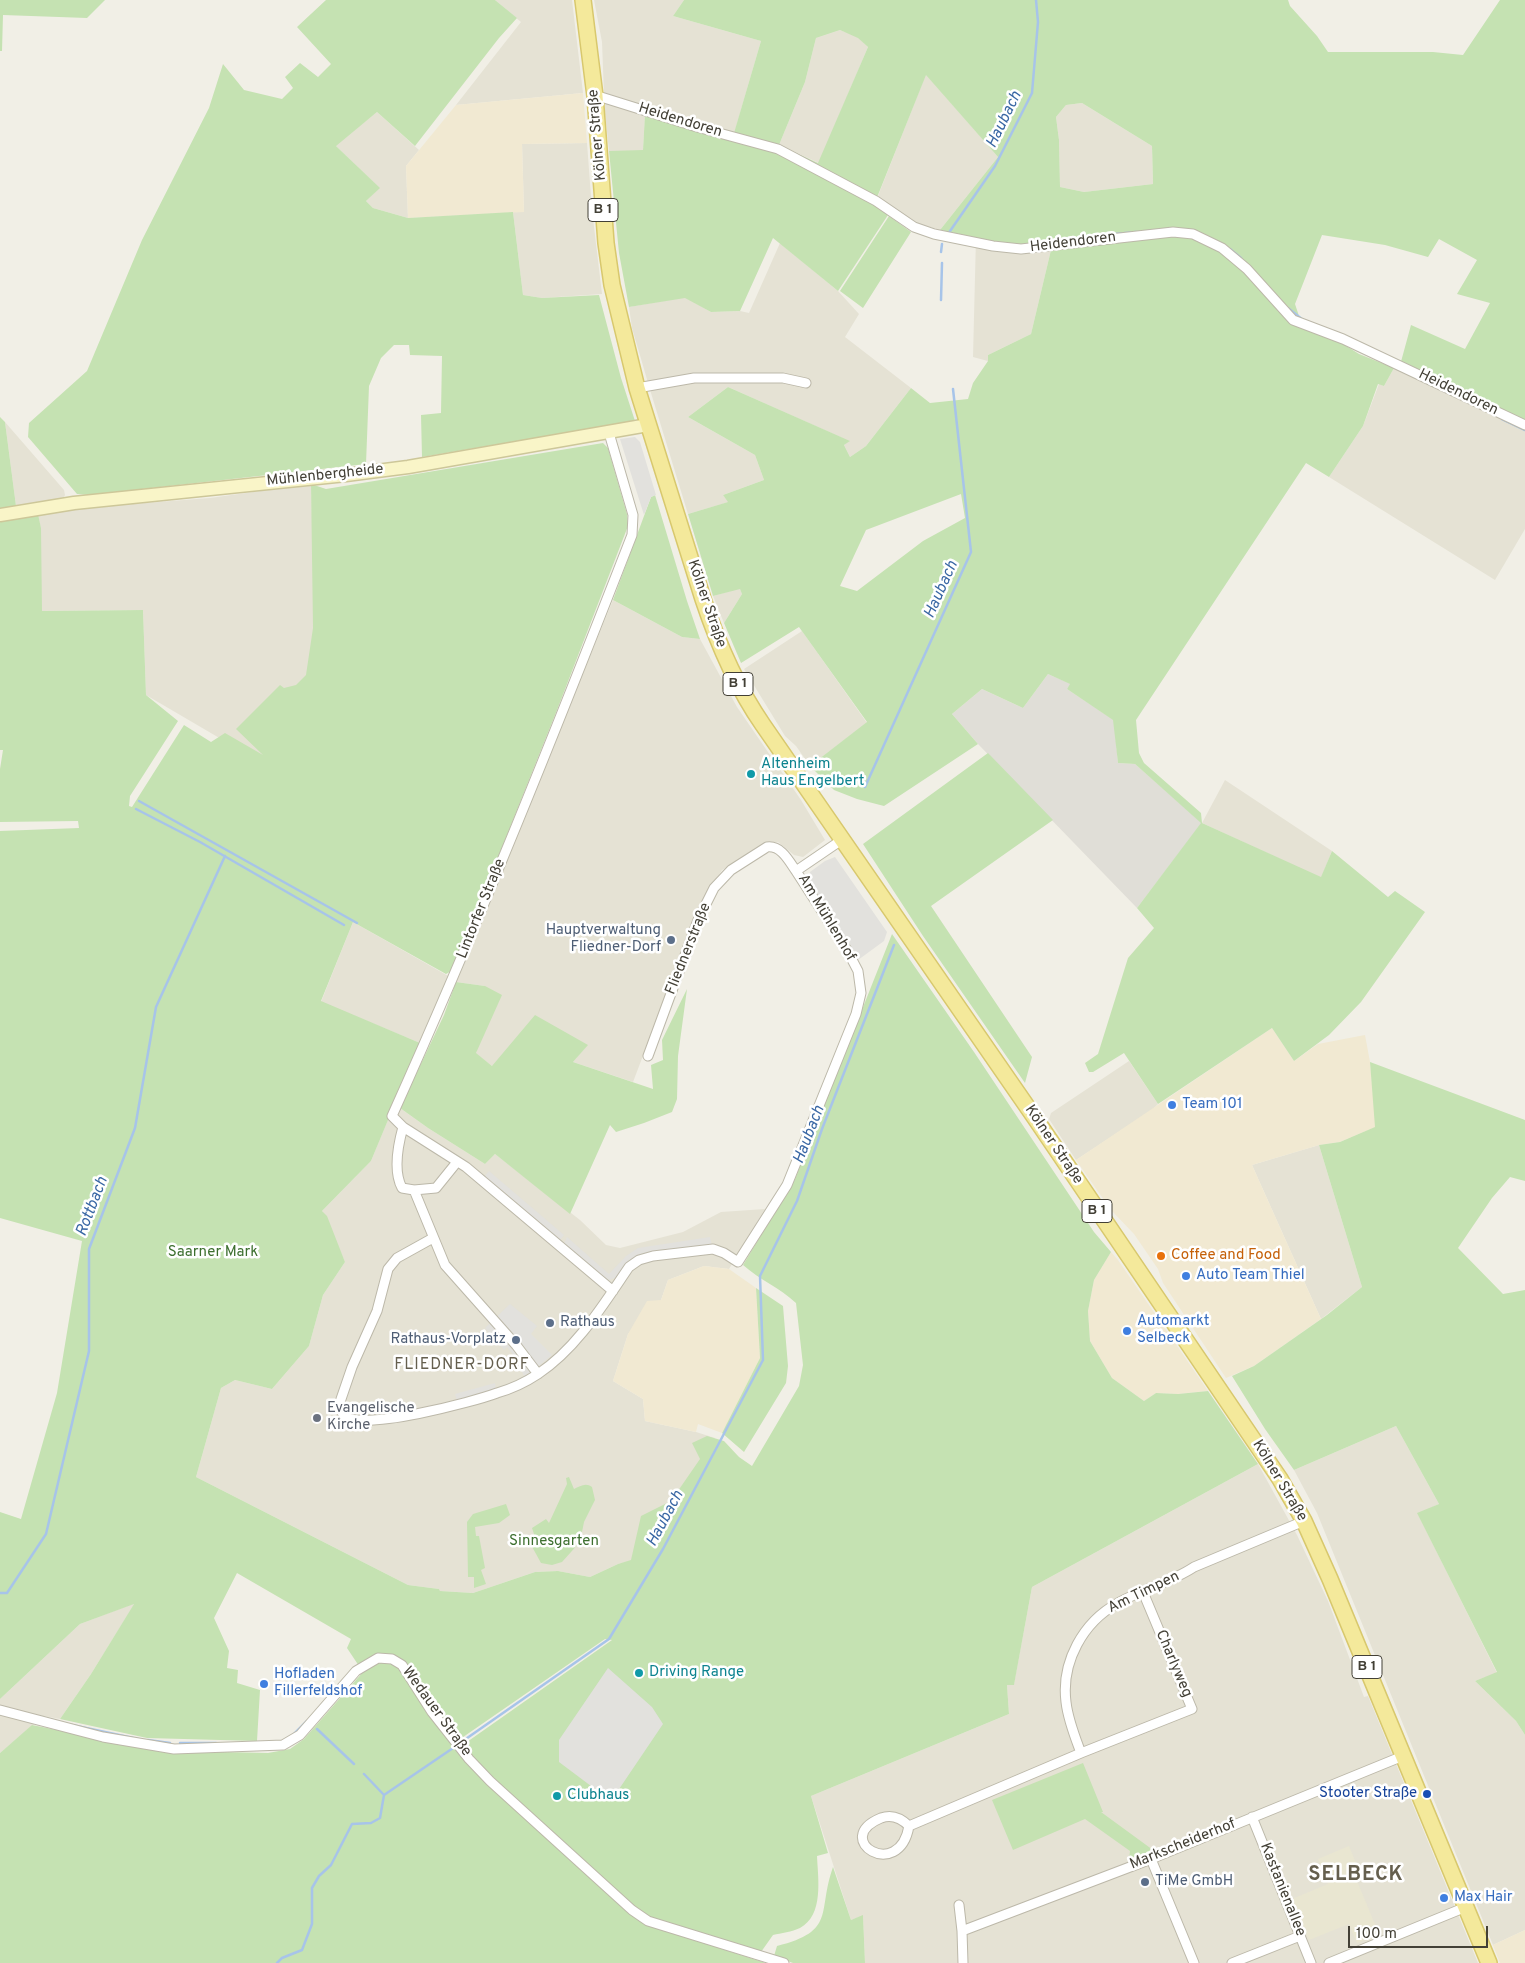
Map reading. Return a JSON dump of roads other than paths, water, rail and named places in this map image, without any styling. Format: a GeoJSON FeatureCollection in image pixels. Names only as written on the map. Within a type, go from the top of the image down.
{"type":"FeatureCollection","features":[{"type":"Feature","properties":{"kind":"main road","name":"Kölner Straße"},"geometry":{"type":"LineString","coordinates":[[583,0],[595,96],[608,260],[624,338],[648,425],[716,639],[751,708],[1280,1479],[1304,1521],[1330,1579],[1489,1963]]}},
{"type":"Feature","properties":{"kind":"street","name":"Heidendoren"},"geometry":{"type":"LineString","coordinates":[[595,96],[696,127],[778,149],[876,201],[914,226],[934,234],[993,246],[1022,249],[1173,232],[1193,234],[1222,248],[1240,263],[1294,320],[1343,339],[1525,425]]}},
{"type":"Feature","properties":{"kind":"street"},"geometry":{"type":"LineString","coordinates":[[637,388],[694,378],[783,378],[806,383]]}},
{"type":"Feature","properties":{"kind":"street","name":"Mühlenbergheide"},"geometry":{"type":"LineString","coordinates":[[0,515],[74,503],[372,472],[648,425]]}},
{"type":"Feature","properties":{"kind":"street","name":"Lintorfer Straße"},"geometry":{"type":"LineString","coordinates":[[403,1127],[392,1116],[448,991],[632,535],[633,515],[609,433]]}},
{"type":"Feature","properties":{"kind":"street","name":"Am Mühlenhof"},"geometry":{"type":"LineString","coordinates":[[433,1238],[397,1258],[388,1269],[377,1311],[352,1367],[340,1402],[342,1413],[345,1417],[353,1420],[397,1416],[447,1408],[497,1394],[538,1374],[575,1343],[629,1267],[639,1260],[653,1256],[714,1250],[724,1253],[738,1262],[787,1185],[856,1014],[861,993],[858,971],[847,950],[796,871],[842,838]]}},
{"type":"Feature","properties":{"kind":"street","name":"Fliednerstraße"},"geometry":{"type":"LineString","coordinates":[[648,1056],[698,920],[714,888],[731,870],[767,847],[772,846],[780,849],[796,871]]}},
{"type":"Feature","properties":{"kind":"street"},"geometry":{"type":"LineString","coordinates":[[457,1162],[436,1188],[414,1190],[402,1188],[399,1181],[398,1144],[403,1127],[466,1167],[613,1290]]}},
{"type":"Feature","properties":{"kind":"street"},"geometry":{"type":"LineString","coordinates":[[414,1190],[445,1265],[495,1321],[538,1374]]}},
{"type":"Feature","properties":{"kind":"street","name":"Am Timpen"},"geometry":{"type":"LineString","coordinates":[[1081,1753],[1069,1720],[1066,1685],[1072,1654],[1086,1631],[1106,1610],[1182,1576],[1194,1567],[1304,1521]]}},
{"type":"Feature","properties":{"kind":"street","name":"Charlyweg"},"geometry":{"type":"LineString","coordinates":[[1081,1753],[1192,1709],[1143,1592]]}},
{"type":"Feature","properties":{"kind":"street","name":"Wedauer Straße"},"geometry":{"type":"LineString","coordinates":[[0,1710],[103,1737],[174,1749],[283,1745],[300,1735],[356,1671],[378,1658],[392,1659],[402,1664],[432,1712],[456,1743],[490,1781],[632,1910],[648,1921],[784,1963]]}},
{"type":"Feature","properties":{"kind":"street"},"geometry":{"type":"LineString","coordinates":[[909,1826],[1081,1753]]}},
{"type":"Feature","properties":{"kind":"street","name":"Markscheiderhof"},"geometry":{"type":"LineString","coordinates":[[962,1931],[1151,1858],[1403,1756]]}},
{"type":"Feature","properties":{"kind":"street"},"geometry":{"type":"LineString","coordinates":[[886,1816],[899,1818],[909,1826],[905,1843],[901,1847],[884,1854],[874,1853],[868,1849],[863,1839],[864,1832],[871,1822],[886,1816]]}},
{"type":"Feature","properties":{"kind":"street","name":"Kastanienallee"},"geometry":{"type":"LineString","coordinates":[[1252,1817],[1311,1963]]}},
{"type":"Feature","properties":{"kind":"street"},"geometry":{"type":"LineString","coordinates":[[1151,1858],[1194,1963]]}},
{"type":"Feature","properties":{"kind":"street"},"geometry":{"type":"LineString","coordinates":[[959,1904],[963,1963]]}},
{"type":"Feature","properties":{"kind":"street"},"geometry":{"type":"LineString","coordinates":[[1328,1963],[1466,1907]]}},
{"type":"Feature","properties":{"kind":"street"},"geometry":{"type":"LineString","coordinates":[[1232,1963],[1300,1936]]}},
{"type":"Feature","properties":{"kind":"waterway","name":"Haubach"},"geometry":{"type":"LineString","coordinates":[[948,234],[995,166],[1032,93],[1038,22],[1036,0]]}},
{"type":"Feature","properties":{"kind":"waterway"},"geometry":{"type":"LineString","coordinates":[[1115,234],[1136,232]]}},
{"type":"Feature","properties":{"kind":"waterway"},"geometry":{"type":"LineString","coordinates":[[1083,237],[1092,237]]}},
{"type":"Feature","properties":{"kind":"waterway"},"geometry":{"type":"LineString","coordinates":[[1060,240],[1070,238]]}},
{"type":"Feature","properties":{"kind":"waterway","name":"Haubach"},"geometry":{"type":"LineString","coordinates":[[941,252],[942,244]]}},
{"type":"Feature","properties":{"kind":"waterway"},"geometry":{"type":"LineString","coordinates":[[1230,249],[1241,258]]}},
{"type":"Feature","properties":{"kind":"waterway","name":"Haubach"},"geometry":{"type":"LineString","coordinates":[[941,300],[942,263]]}},
{"type":"Feature","properties":{"kind":"waterway"},"geometry":{"type":"LineString","coordinates":[[1288,308],[1303,320]]}},
{"type":"Feature","properties":{"kind":"waterway","name":"Haubach"},"geometry":{"type":"LineString","coordinates":[[865,787],[971,552],[953,389]]}},
{"type":"Feature","properties":{"kind":"waterway"},"geometry":{"type":"LineString","coordinates":[[1502,419],[1525,430]]}},
{"type":"Feature","properties":{"kind":"waterway"},"geometry":{"type":"LineString","coordinates":[[139,801],[357,923]]}},
{"type":"Feature","properties":{"kind":"waterway"},"geometry":{"type":"LineString","coordinates":[[136,809],[200,842],[344,925]]}},
{"type":"Feature","properties":{"kind":"waterway","name":"Rottbach"},"geometry":{"type":"LineString","coordinates":[[0,1593],[7,1593],[46,1534],[89,1351],[89,1249],[135,1128],[156,1007],[225,856]]}},
{"type":"Feature","properties":{"kind":"waterway","name":"Haubach"},"geometry":{"type":"LineString","coordinates":[[460,1743],[609,1639],[663,1549],[763,1360],[760,1276],[797,1201],[822,1129],[894,945]]}},
{"type":"Feature","properties":{"kind":"waterway"},"geometry":{"type":"LineString","coordinates":[[293,1735],[307,1721]]}},
{"type":"Feature","properties":{"kind":"waterway"},"geometry":{"type":"LineString","coordinates":[[72,1725],[138,1739]]}},
{"type":"Feature","properties":{"kind":"waterway"},"geometry":{"type":"LineString","coordinates":[[317,1729],[354,1764]]}},
{"type":"Feature","properties":{"kind":"waterway"},"geometry":{"type":"LineString","coordinates":[[148,1740],[170,1743]]}},
{"type":"Feature","properties":{"kind":"waterway"},"geometry":{"type":"LineString","coordinates":[[180,1743],[216,1743]]}},
{"type":"Feature","properties":{"kind":"waterway","name":"Haubach"},"geometry":{"type":"LineString","coordinates":[[277,1963],[282,1958],[302,1950],[312,1924],[312,1888],[319,1876],[331,1865],[352,1824],[371,1823],[380,1818],[384,1795],[456,1746]]}},
{"type":"Feature","properties":{"kind":"waterway"},"geometry":{"type":"LineString","coordinates":[[364,1774],[384,1795]]}},
{"type":"Feature","properties":{"kind":"place","name":"Altenheim Haus Engelbert"},"geometry":{"type":"Point","coordinates":[751,774]}},
{"type":"Feature","properties":{"kind":"place","name":"Hauptverwaltung Fliedner-Dorf"},"geometry":{"type":"Point","coordinates":[671,940]}},
{"type":"Feature","properties":{"kind":"place","name":"Team 101"},"geometry":{"type":"Point","coordinates":[1172,1105]}},
{"type":"Feature","properties":{"kind":"place","name":"Coffee and Food"},"geometry":{"type":"Point","coordinates":[1161,1256]}},
{"type":"Feature","properties":{"kind":"place","name":"Auto Team Thiel"},"geometry":{"type":"Point","coordinates":[1186,1276]}},
{"type":"Feature","properties":{"kind":"place","name":"Rathaus"},"geometry":{"type":"Point","coordinates":[550,1323]}},
{"type":"Feature","properties":{"kind":"place","name":"Automarkt Selbeck"},"geometry":{"type":"Point","coordinates":[1127,1331]}},
{"type":"Feature","properties":{"kind":"place","name":"Rathaus-Vorplatz"},"geometry":{"type":"Point","coordinates":[516,1340]}},
{"type":"Feature","properties":{"kind":"place","name":"Evangelische Kirche"},"geometry":{"type":"Point","coordinates":[317,1418]}},
{"type":"Feature","properties":{"kind":"place","name":"Driving Range"},"geometry":{"type":"Point","coordinates":[639,1673]}},
{"type":"Feature","properties":{"kind":"place","name":"Hofladen Fillerfeldshof"},"geometry":{"type":"Point","coordinates":[264,1684]}},
{"type":"Feature","properties":{"kind":"place","name":"Stooter Straße"},"geometry":{"type":"Point","coordinates":[1427,1794]}},
{"type":"Feature","properties":{"kind":"place","name":"Clubhaus"},"geometry":{"type":"Point","coordinates":[557,1796]}},
{"type":"Feature","properties":{"kind":"place","name":"TiMe GmbH"},"geometry":{"type":"Point","coordinates":[1145,1882]}},
{"type":"Feature","properties":{"kind":"place","name":"Max Hair"},"geometry":{"type":"Point","coordinates":[1444,1898]}},
{"type":"Feature","properties":{"kind":"district","name":"FLIEDNER-DORF"},"geometry":{"type":"Point","coordinates":[462,1366]}},
{"type":"Feature","properties":{"kind":"district","name":"SELBECK"},"geometry":{"type":"Point","coordinates":[1356,1876]}},
{"type":"Feature","properties":{"kind":"park label","name":"Saarner Mark"},"geometry":{"type":"Point","coordinates":[213,1253]}},
{"type":"Feature","properties":{"kind":"park label","name":"Sinnesgarten"},"geometry":{"type":"Point","coordinates":[554,1542]}}]}
